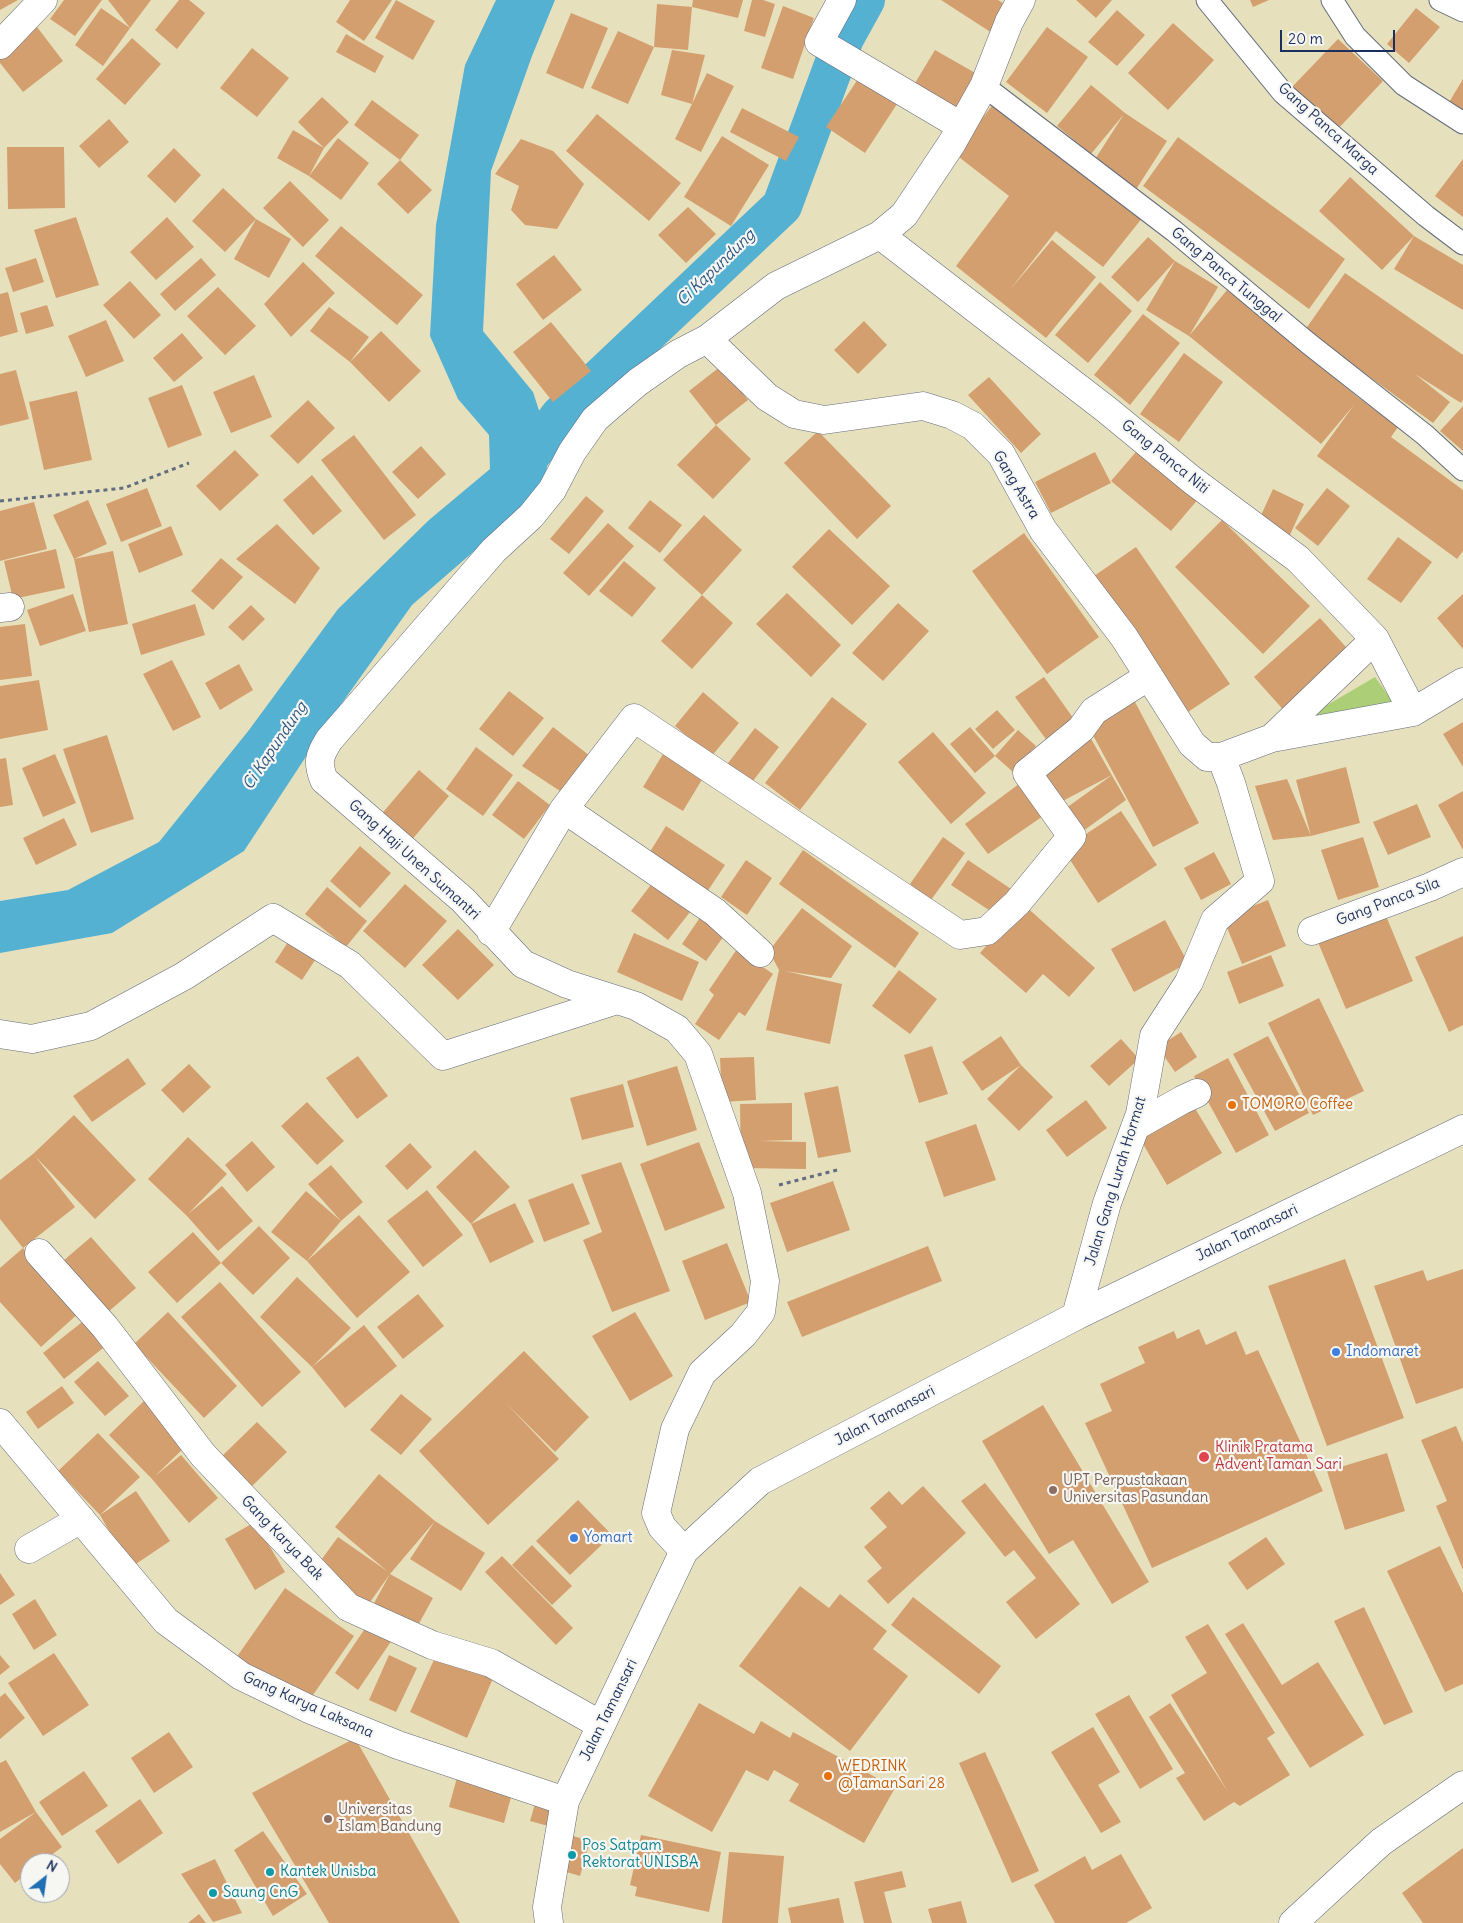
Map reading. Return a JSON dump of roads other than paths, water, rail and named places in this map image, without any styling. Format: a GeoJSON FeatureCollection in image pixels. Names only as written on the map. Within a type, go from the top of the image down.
{"type":"FeatureCollection","features":[{"type":"Feature","properties":{"kind":"street"},"geometry":{"type":"LineString","coordinates":[[0,45],[43,0]]}},
{"type":"Feature","properties":{"kind":"street"},"geometry":{"type":"LineString","coordinates":[[842,0],[819,42],[961,126]]}},
{"type":"Feature","properties":{"kind":"street"},"geometry":{"type":"LineString","coordinates":[[707,339],[776,286],[880,235],[904,215],[961,126],[984,86],[1020,0]]}},
{"type":"Feature","properties":{"kind":"street","name":"Gang Panca Niti"},"geometry":{"type":"LineString","coordinates":[[880,235],[1107,410],[1192,480],[1298,560],[1375,640],[1413,712]]}},
{"type":"Feature","properties":{"kind":"street","name":"Gang Astra"},"geometry":{"type":"LineString","coordinates":[[707,339],[766,397],[794,414],[824,420],[923,406],[973,426],[1001,454],[1043,530],[1124,637],[1192,744],[1208,757],[1221,757]]}},
{"type":"Feature","properties":{"kind":"street","name":"Gang Haji Unen Sumantri"},"geometry":{"type":"LineString","coordinates":[[684,1551],[662,1527],[656,1513],[675,1429],[702,1373],[743,1335],[761,1312],[765,1281],[747,1193],[698,1054],[677,1029],[636,1006],[567,984],[523,964],[463,900],[324,780],[318,765],[322,751],[329,740],[494,550],[531,516],[547,497],[572,452],[595,419],[638,382],[678,354],[707,339]]}},
{"type":"Feature","properties":{"kind":"street"},"geometry":{"type":"LineString","coordinates":[[1272,738],[1375,640]]}},
{"type":"Feature","properties":{"kind":"street"},"geometry":{"type":"LineString","coordinates":[[491,932],[564,809],[634,718],[960,935],[987,931],[1017,903],[1072,836],[1027,772],[1081,729],[1094,711],[1149,676]]}},
{"type":"Feature","properties":{"kind":"street"},"geometry":{"type":"LineString","coordinates":[[1221,757],[1272,738],[1413,712],[1463,682]]}},
{"type":"Feature","properties":{"kind":"street","name":"Jalan Gang Lurah Hormat"},"geometry":{"type":"LineString","coordinates":[[1076,1316],[1107,1203],[1140,1114],[1154,1036],[1189,982],[1215,920],[1260,881],[1231,783],[1221,757]]}},
{"type":"Feature","properties":{"kind":"street"},"geometry":{"type":"LineString","coordinates":[[564,809],[715,912],[760,953]]}},
{"type":"Feature","properties":{"kind":"street","name":"Gang Panca Sila"},"geometry":{"type":"LineString","coordinates":[[1312,931],[1430,887],[1463,872]]}},
{"type":"Feature","properties":{"kind":"street"},"geometry":{"type":"LineString","coordinates":[[0,1034],[32,1039],[91,1026],[184,976],[272,918],[350,965],[443,1056],[618,1000]]}},
{"type":"Feature","properties":{"kind":"street"},"geometry":{"type":"LineString","coordinates":[[1136,1126],[1197,1093]]}},
{"type":"Feature","properties":{"kind":"street","name":"Jalan Tamansari"},"geometry":{"type":"LineString","coordinates":[[549,1923],[547,1907],[565,1801],[684,1551],[760,1482],[1076,1316],[1463,1129]]}},
{"type":"Feature","properties":{"kind":"street","name":"Gang Karya Bak"},"geometry":{"type":"LineString","coordinates":[[39,1253],[106,1327],[203,1455],[348,1607],[432,1644],[491,1663],[601,1726]]}},
{"type":"Feature","properties":{"kind":"street","name":"Gang Karya Laksana"},"geometry":{"type":"LineString","coordinates":[[0,1423],[166,1621],[240,1676],[309,1709],[398,1745],[565,1801]]}},
{"type":"Feature","properties":{"kind":"street"},"geometry":{"type":"LineString","coordinates":[[29,1549],[81,1518]]}},
{"type":"Feature","properties":{"kind":"street"},"geometry":{"type":"LineString","coordinates":[[1293,1923],[1381,1842],[1463,1785]]}},
{"type":"Feature","properties":{"kind":"lane","name":"Gang Panca Marga"},"geometry":{"type":"LineString","coordinates":[[1207,0],[1284,93],[1426,216],[1463,244]]}},
{"type":"Feature","properties":{"kind":"lane"},"geometry":{"type":"LineString","coordinates":[[1332,0],[1355,36],[1404,85],[1463,123]]}},
{"type":"Feature","properties":{"kind":"lane"},"geometry":{"type":"LineString","coordinates":[[1440,0],[1463,12]]}},
{"type":"Feature","properties":{"kind":"lane","name":"Gang Panca Tunggal"},"geometry":{"type":"LineString","coordinates":[[984,86],[1174,231],[1308,343],[1425,435],[1463,470]]}},
{"type":"Feature","properties":{"kind":"water"},"geometry":{"type":"Polygon","coordinates":[[[496,0],[555,0],[532,56],[491,171],[483,331],[533,392],[548,438],[546,489],[412,605],[332,717],[244,851],[112,933],[0,953],[0,901],[68,890],[159,842],[249,730],[338,609],[429,520],[490,469],[489,435],[458,399],[430,336],[436,225],[465,65],[496,0]]]}},
{"type":"Feature","properties":{"kind":"waterway","name":"Ci Kapundung"},"geometry":{"type":"LineString","coordinates":[[513,478],[560,416],[782,206],[844,38],[865,0]]}},
{"type":"Feature","properties":{"kind":"place","name":"TOMORO Coffee"},"geometry":{"type":"Point","coordinates":[1232,1105]}},
{"type":"Feature","properties":{"kind":"place","name":"Indomaret"},"geometry":{"type":"Point","coordinates":[1336,1352]}},
{"type":"Feature","properties":{"kind":"place","name":"Klinik Pratama Advent Taman Sari"},"geometry":{"type":"Point","coordinates":[1204,1457]}},
{"type":"Feature","properties":{"kind":"place","name":"UPT Perpustakaan Universitas Pasundan"},"geometry":{"type":"Point","coordinates":[1053,1490]}},
{"type":"Feature","properties":{"kind":"place","name":"Yomart"},"geometry":{"type":"Point","coordinates":[574,1538]}},
{"type":"Feature","properties":{"kind":"place","name":"WEDRINK @TamanSari 28"},"geometry":{"type":"Point","coordinates":[828,1776]}},
{"type":"Feature","properties":{"kind":"place","name":"Universitas Islam Bandung"},"geometry":{"type":"Point","coordinates":[328,1819]}},
{"type":"Feature","properties":{"kind":"place","name":"Pos Satpam Rektorat UNISBA"},"geometry":{"type":"Point","coordinates":[572,1855]}},
{"type":"Feature","properties":{"kind":"place","name":"Kantek Unisba"},"geometry":{"type":"Point","coordinates":[270,1872]}},
{"type":"Feature","properties":{"kind":"place","name":"Saung CnG"},"geometry":{"type":"Point","coordinates":[213,1893]}}]}
